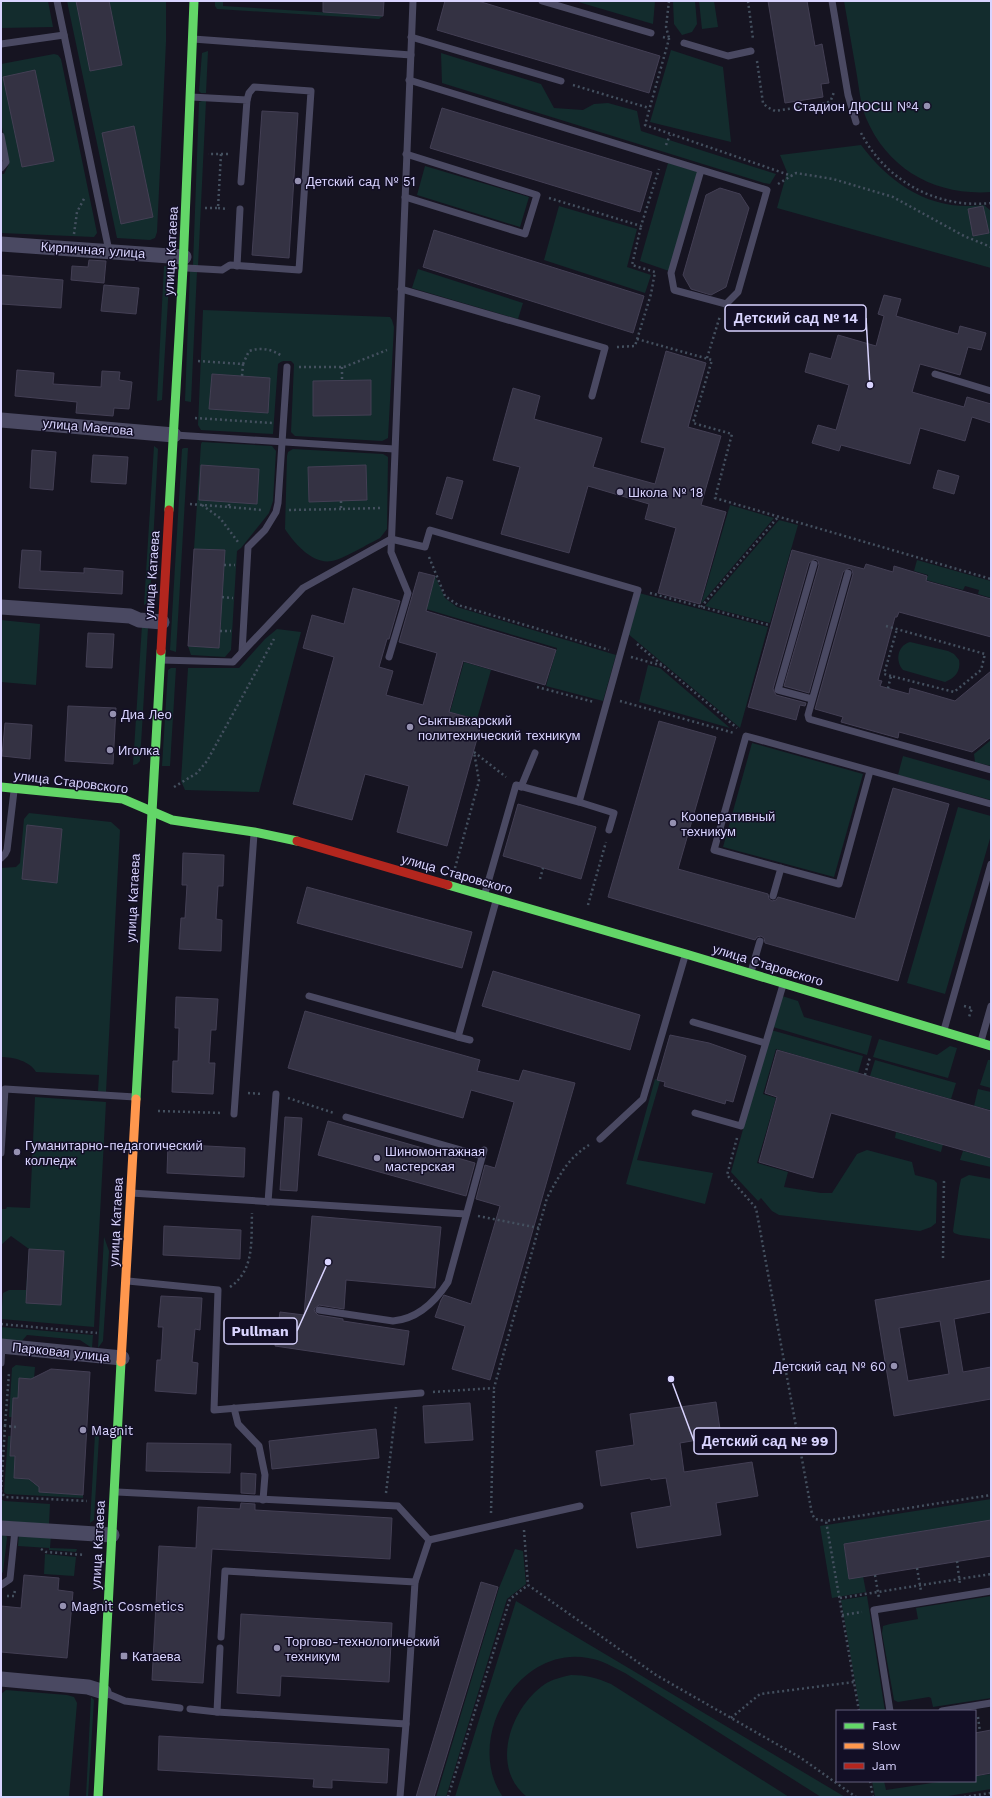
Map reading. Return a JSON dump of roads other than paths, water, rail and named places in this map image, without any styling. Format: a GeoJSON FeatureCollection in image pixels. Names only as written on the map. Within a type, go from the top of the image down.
{"type":"FeatureCollection","features":[{"type":"Feature","properties":{"kind":"street","name":"улица Катаева"},"geometry":{"type":"LineString","coordinates":[[98,1797],[151,810],[184,262],[194,1]]}},
{"type":"Feature","properties":{"kind":"street","name":"Кирпичная улица"},"geometry":{"type":"LineString","coordinates":[[1,244],[109,251],[184,262]]}},
{"type":"Feature","properties":{"kind":"street","name":"улица Маегова"},"geometry":{"type":"LineString","coordinates":[[1,420],[174,435]]}},
{"type":"Feature","properties":{"kind":"street"},"geometry":{"type":"LineString","coordinates":[[1,607],[130,616],[138,620],[162,622]]}},
{"type":"Feature","properties":{"kind":"street","name":"улица Старовского"},"geometry":{"type":"LineString","coordinates":[[1,787],[124,799],[172,820],[254,832],[308,844],[751,973],[991,1046]]}},
{"type":"Feature","properties":{"kind":"street","name":"Парковая улица"},"geometry":{"type":"LineString","coordinates":[[5,1346],[122,1358]]}},
{"type":"Feature","properties":{"kind":"street"},"geometry":{"type":"LineString","coordinates":[[8,1529],[112,1535]]}},
{"type":"Feature","properties":{"kind":"street"},"geometry":{"type":"LineString","coordinates":[[1,1679],[88,1687],[104,1692]]}},
{"type":"Feature","properties":{"kind":"lane"},"geometry":{"type":"LineString","coordinates":[[57,1],[109,251]]}},
{"type":"Feature","properties":{"kind":"lane"},"geometry":{"type":"LineString","coordinates":[[389,657],[408,593],[391,552],[413,1]]}},
{"type":"Feature","properties":{"kind":"lane"},"geometry":{"type":"LineString","coordinates":[[542,1],[651,33]]}},
{"type":"Feature","properties":{"kind":"lane"},"geometry":{"type":"LineString","coordinates":[[832,1],[848,95],[856,122]]}},
{"type":"Feature","properties":{"kind":"lane"},"geometry":{"type":"LineString","coordinates":[[1,44],[64,36]]}},
{"type":"Feature","properties":{"kind":"lane"},"geometry":{"type":"LineString","coordinates":[[411,37],[561,81]]}},
{"type":"Feature","properties":{"kind":"lane"},"geometry":{"type":"LineString","coordinates":[[193,39],[411,55]]}},
{"type":"Feature","properties":{"kind":"lane"},"geometry":{"type":"LineString","coordinates":[[684,43],[728,56],[753,53]]}},
{"type":"Feature","properties":{"kind":"lane"},"geometry":{"type":"LineString","coordinates":[[409,80],[663,158],[702,170],[767,190],[738,292],[726,304],[674,290],[671,273],[702,170]]}},
{"type":"Feature","properties":{"kind":"lane"},"geometry":{"type":"LineString","coordinates":[[184,262],[222,270],[230,265],[299,270],[311,91],[254,86],[249,93],[247,100],[241,182]]}},
{"type":"Feature","properties":{"kind":"lane"},"geometry":{"type":"LineString","coordinates":[[191,97],[247,100]]}},
{"type":"Feature","properties":{"kind":"lane"},"geometry":{"type":"LineString","coordinates":[[1,136],[6,162],[1,168]]}},
{"type":"Feature","properties":{"kind":"lane"},"geometry":{"type":"LineString","coordinates":[[404,197],[525,234],[537,195],[406,154]]}},
{"type":"Feature","properties":{"kind":"lane"},"geometry":{"type":"LineString","coordinates":[[237,266],[240,209]]}},
{"type":"Feature","properties":{"kind":"lane"},"geometry":{"type":"LineString","coordinates":[[401,289],[605,348],[592,396]]}},
{"type":"Feature","properties":{"kind":"lane"},"geometry":{"type":"LineString","coordinates":[[242,652],[248,547],[265,530],[276,511],[278,503],[287,367]]}},
{"type":"Feature","properties":{"kind":"lane"},"geometry":{"type":"LineString","coordinates":[[935,374],[991,390]]}},
{"type":"Feature","properties":{"kind":"lane"},"geometry":{"type":"LineString","coordinates":[[174,435],[394,449]]}},
{"type":"Feature","properties":{"kind":"lane"},"geometry":{"type":"LineString","coordinates":[[160,660],[233,662],[303,588],[392,539],[425,547],[430,530],[638,590],[579,802]]}},
{"type":"Feature","properties":{"kind":"lane"},"geometry":{"type":"LineString","coordinates":[[812,699],[778,690],[814,564]]}},
{"type":"Feature","properties":{"kind":"lane"},"geometry":{"type":"LineString","coordinates":[[848,574],[812,699],[808,715],[809,719],[814,722],[991,770]]}},
{"type":"Feature","properties":{"kind":"lane"},"geometry":{"type":"LineString","coordinates":[[870,771],[839,884],[714,850],[746,736],[991,804]]}},
{"type":"Feature","properties":{"kind":"lane"},"geometry":{"type":"LineString","coordinates":[[484,895],[519,786],[535,753]]}},
{"type":"Feature","properties":{"kind":"lane"},"geometry":{"type":"LineString","coordinates":[[519,786],[614,813],[609,830]]}},
{"type":"Feature","properties":{"kind":"lane"},"geometry":{"type":"LineString","coordinates":[[1,858],[7,850],[14,788]]}},
{"type":"Feature","properties":{"kind":"lane"},"geometry":{"type":"LineString","coordinates":[[234,1114],[254,832]]}},
{"type":"Feature","properties":{"kind":"lane"},"geometry":{"type":"LineString","coordinates":[[944,1032],[991,864]]}},
{"type":"Feature","properties":{"kind":"lane"},"geometry":{"type":"LineString","coordinates":[[773,896],[781,868]]}},
{"type":"Feature","properties":{"kind":"lane"},"geometry":{"type":"LineString","coordinates":[[458,1037],[497,899]]}},
{"type":"Feature","properties":{"kind":"lane"},"geometry":{"type":"LineString","coordinates":[[751,973],[760,941]]}},
{"type":"Feature","properties":{"kind":"lane"},"geometry":{"type":"LineString","coordinates":[[600,1139],[643,1099],[686,954]]}},
{"type":"Feature","properties":{"kind":"lane"},"geometry":{"type":"LineString","coordinates":[[695,1113],[741,1126],[783,983]]}},
{"type":"Feature","properties":{"kind":"lane"},"geometry":{"type":"LineString","coordinates":[[309,996],[470,1040]]}},
{"type":"Feature","properties":{"kind":"lane"},"geometry":{"type":"LineString","coordinates":[[981,1043],[991,1006]]}},
{"type":"Feature","properties":{"kind":"lane"},"geometry":{"type":"LineString","coordinates":[[693,1022],[765,1043]]}},
{"type":"Feature","properties":{"kind":"lane"},"geometry":{"type":"LineString","coordinates":[[1,1153],[5,1089],[135,1097]]}},
{"type":"Feature","properties":{"kind":"lane"},"geometry":{"type":"LineString","coordinates":[[268,1202],[276,1094]]}},
{"type":"Feature","properties":{"kind":"lane"},"geometry":{"type":"LineString","coordinates":[[319,1310],[393,1321],[408,1318],[424,1309],[442,1291],[448,1282],[483,1153],[346,1117]]}},
{"type":"Feature","properties":{"kind":"lane"},"geometry":{"type":"LineString","coordinates":[[130,1193],[466,1214]]}},
{"type":"Feature","properties":{"kind":"lane"},"geometry":{"type":"LineString","coordinates":[[125,1281],[218,1290],[214,1410],[421,1393]]}},
{"type":"Feature","properties":{"kind":"lane"},"geometry":{"type":"LineString","coordinates":[[1,1363],[5,1346]]}},
{"type":"Feature","properties":{"kind":"lane"},"geometry":{"type":"LineString","coordinates":[[234,1408],[238,1424],[260,1446],[265,1475],[264,1500]]}},
{"type":"Feature","properties":{"kind":"lane"},"geometry":{"type":"LineString","coordinates":[[114,1492],[398,1506],[429,1540]]}},
{"type":"Feature","properties":{"kind":"lane"},"geometry":{"type":"LineString","coordinates":[[429,1540],[580,1506]]}},
{"type":"Feature","properties":{"kind":"lane"},"geometry":{"type":"LineString","coordinates":[[1,1585],[10,1579],[8,1529]]}},
{"type":"Feature","properties":{"kind":"lane"},"geometry":{"type":"LineString","coordinates":[[400,1797],[415,1582],[429,1540]]}},
{"type":"Feature","properties":{"kind":"lane"},"geometry":{"type":"LineString","coordinates":[[221,1637],[225,1571],[415,1582]]}},
{"type":"Feature","properties":{"kind":"lane"},"geometry":{"type":"LineString","coordinates":[[890,1710],[877,1609],[991,1591]]}},
{"type":"Feature","properties":{"kind":"lane"},"geometry":{"type":"LineString","coordinates":[[217,1712],[220,1648]]}},
{"type":"Feature","properties":{"kind":"lane"},"geometry":{"type":"LineString","coordinates":[[104,1692],[125,1701],[180,1708]]}},
{"type":"Feature","properties":{"kind":"lane"},"geometry":{"type":"LineString","coordinates":[[948,1710],[991,1703]]}},
{"type":"Feature","properties":{"kind":"lane"},"geometry":{"type":"LineString","coordinates":[[190,1709],[406,1724]]}},
{"type":"Feature","properties":{"kind":"place","name":"Стадион ДЮСШ №4"},"geometry":{"type":"Point","coordinates":[927,106]}},
{"type":"Feature","properties":{"kind":"place","name":"Детский сад № 51"},"geometry":{"type":"Point","coordinates":[298,181]}},
{"type":"Feature","properties":{"kind":"place","name":"Детский сад № 14"},"geometry":{"type":"Point","coordinates":[870,385]}},
{"type":"Feature","properties":{"kind":"place","name":"Школа № 18"},"geometry":{"type":"Point","coordinates":[620,492]}},
{"type":"Feature","properties":{"kind":"place","name":"Диа Лео"},"geometry":{"type":"Point","coordinates":[113,714]}},
{"type":"Feature","properties":{"kind":"place","name":"Сыктывкарский политехнический техникум"},"geometry":{"type":"Point","coordinates":[410,727]}},
{"type":"Feature","properties":{"kind":"place","name":"Иголка"},"geometry":{"type":"Point","coordinates":[110,750]}},
{"type":"Feature","properties":{"kind":"place","name":"Кооперативный техникум"},"geometry":{"type":"Point","coordinates":[673,823]}},
{"type":"Feature","properties":{"kind":"place","name":"Гуманитарно-педагогический колледж"},"geometry":{"type":"Point","coordinates":[17,1152]}},
{"type":"Feature","properties":{"kind":"place","name":"Шиномонтажная мастерская"},"geometry":{"type":"Point","coordinates":[377,1158]}},
{"type":"Feature","properties":{"kind":"place","name":"Pullman"},"geometry":{"type":"Point","coordinates":[328,1262]}},
{"type":"Feature","properties":{"kind":"place","name":"Детский сад № 60"},"geometry":{"type":"Point","coordinates":[894,1366]}},
{"type":"Feature","properties":{"kind":"place","name":"Детский сад № 99"},"geometry":{"type":"Point","coordinates":[671,1379]}},
{"type":"Feature","properties":{"kind":"place","name":"Magnit"},"geometry":{"type":"Point","coordinates":[83,1430]}},
{"type":"Feature","properties":{"kind":"place","name":"Magnit Cosmetics"},"geometry":{"type":"Point","coordinates":[63,1606]}},
{"type":"Feature","properties":{"kind":"place","name":"Торгово-технологический техникум"},"geometry":{"type":"Point","coordinates":[277,1648]}},
{"type":"Feature","properties":{"kind":"place","name":"Катаева"},"geometry":{"type":"Point","coordinates":[124,1656]}}]}
